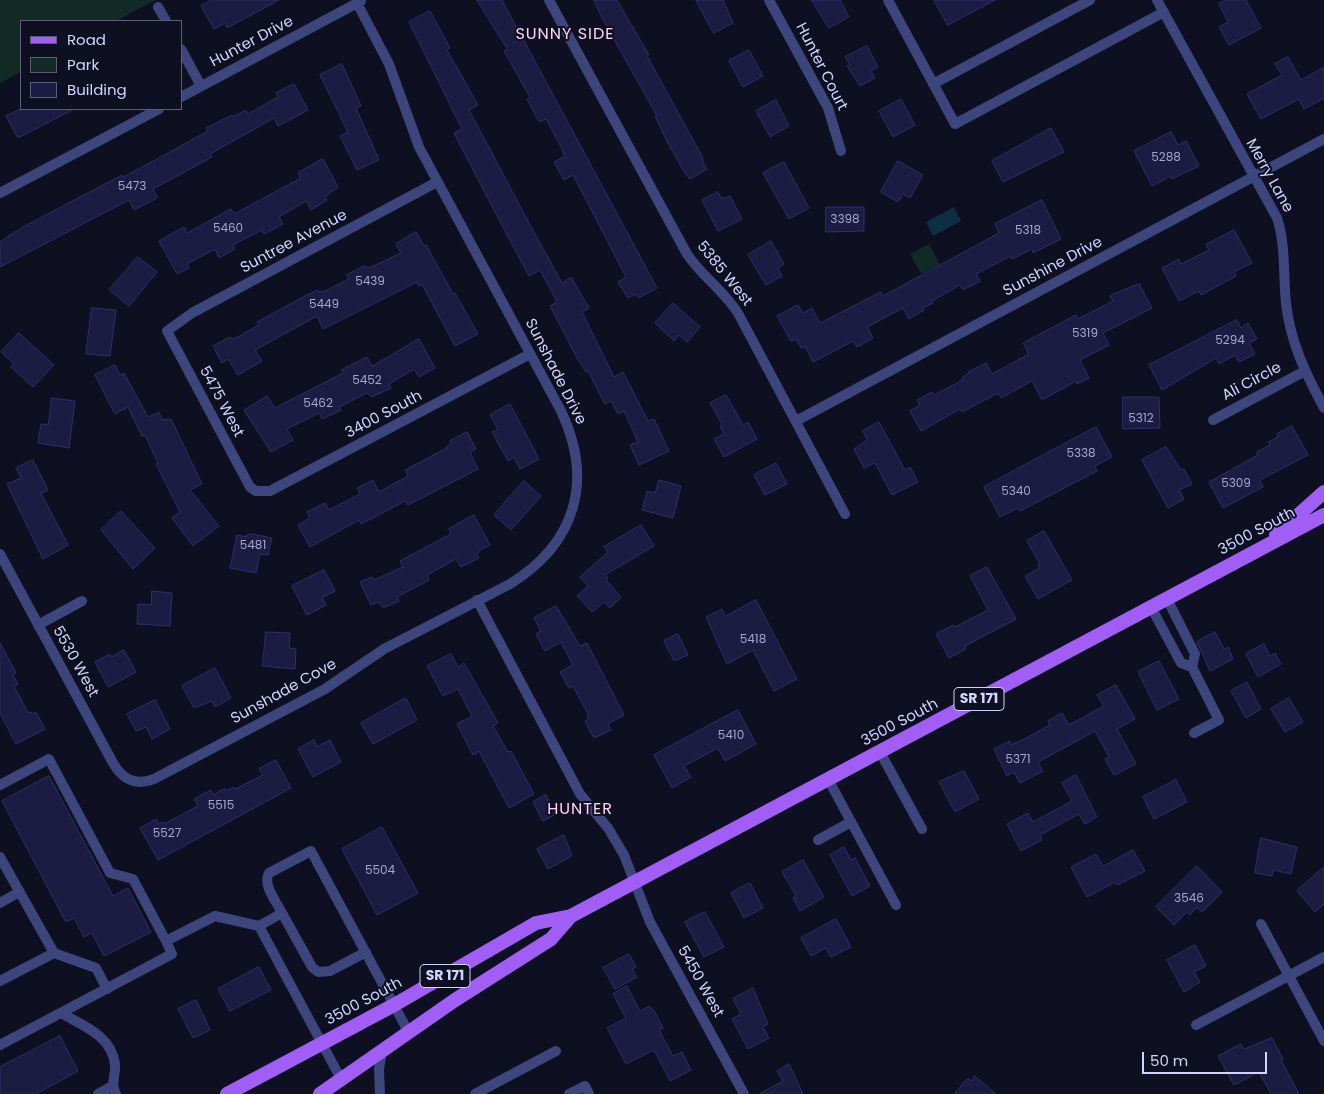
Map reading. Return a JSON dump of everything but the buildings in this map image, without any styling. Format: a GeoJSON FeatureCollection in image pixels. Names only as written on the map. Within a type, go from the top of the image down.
{"type":"FeatureCollection","features":[{"type":"Feature","properties":{"kind":"main road"},"geometry":{"type":"LineString","coordinates":[[1260,549],[1324,492]]}},
{"type":"Feature","properties":{"kind":"main road","name":"3500 South"},"geometry":{"type":"LineString","coordinates":[[227,1094],[394,1005],[536,923],[571,916],[1324,515]]}},
{"type":"Feature","properties":{"kind":"main road","name":"3500 South"},"geometry":{"type":"LineString","coordinates":[[320,1094],[552,939],[571,916]]}},
{"type":"Feature","properties":{"kind":"street","name":"5385 West"},"geometry":{"type":"LineString","coordinates":[[549,0],[687,254],[697,268],[733,304],[845,514]]}},
{"type":"Feature","properties":{"kind":"street","name":"Hunter Court"},"geometry":{"type":"LineString","coordinates":[[769,0],[828,108],[841,151]]}},
{"type":"Feature","properties":{"kind":"street"},"geometry":{"type":"LineString","coordinates":[[888,0],[955,124],[1164,12]]}},
{"type":"Feature","properties":{"kind":"street"},"geometry":{"type":"LineString","coordinates":[[933,84],[1090,0]]}},
{"type":"Feature","properties":{"kind":"street","name":"Merry Lane"},"geometry":{"type":"LineString","coordinates":[[1157,0],[1272,209],[1280,230],[1288,321],[1305,371],[1324,408]]}},
{"type":"Feature","properties":{"kind":"street","name":"Hunter Drive"},"geometry":{"type":"LineString","coordinates":[[182,96],[360,1]]}},
{"type":"Feature","properties":{"kind":"street","name":"Sunshade Drive"},"geometry":{"type":"LineString","coordinates":[[360,1],[389,64],[411,130],[437,182],[561,411],[573,439],[578,471],[574,505],[566,526],[542,560],[528,573],[477,600]]}},
{"type":"Feature","properties":{"kind":"street"},"geometry":{"type":"LineString","coordinates":[[158,7],[165,20]]}},
{"type":"Feature","properties":{"kind":"street"},"geometry":{"type":"LineString","coordinates":[[182,51],[201,86]]}},
{"type":"Feature","properties":{"kind":"street"},"geometry":{"type":"LineString","coordinates":[[0,194],[157,110]]}},
{"type":"Feature","properties":{"kind":"street","name":"Sunshine Drive"},"geometry":{"type":"LineString","coordinates":[[796,421],[1324,139]]}},
{"type":"Feature","properties":{"kind":"street","name":"Suntree Avenue"},"geometry":{"type":"LineString","coordinates":[[167,331],[192,314],[437,182]]}},
{"type":"Feature","properties":{"kind":"street","name":"5475 West"},"geometry":{"type":"LineString","coordinates":[[167,331],[250,487]]}},
{"type":"Feature","properties":{"kind":"street","name":"3400 South"},"geometry":{"type":"LineString","coordinates":[[250,487],[263,492],[279,488],[530,354]]}},
{"type":"Feature","properties":{"kind":"street","name":"Ali Circle"},"geometry":{"type":"LineString","coordinates":[[1213,420],[1305,371]]}},
{"type":"Feature","properties":{"kind":"street","name":"5530 West"},"geometry":{"type":"LineString","coordinates":[[0,554],[113,763],[128,780]]}},
{"type":"Feature","properties":{"kind":"street"},"geometry":{"type":"LineString","coordinates":[[1167,598],[1195,654],[1192,667],[1219,720],[1194,733]]}},
{"type":"Feature","properties":{"kind":"street"},"geometry":{"type":"LineString","coordinates":[[477,600],[577,789],[608,828],[624,854],[634,883]]}},
{"type":"Feature","properties":{"kind":"street","name":"Sunshade Cove"},"geometry":{"type":"LineString","coordinates":[[128,780],[140,783],[154,779],[325,688],[372,656],[477,600]]}},
{"type":"Feature","properties":{"kind":"street"},"geometry":{"type":"LineString","coordinates":[[38,625],[82,601]]}},
{"type":"Feature","properties":{"kind":"street"},"geometry":{"type":"LineString","coordinates":[[1152,607],[1181,663],[1192,667]]}},
{"type":"Feature","properties":{"kind":"street"},"geometry":{"type":"LineString","coordinates":[[880,752],[922,829]]}},
{"type":"Feature","properties":{"kind":"street"},"geometry":{"type":"LineString","coordinates":[[0,785],[49,759],[110,873],[133,879],[172,954],[0,1045]]}},
{"type":"Feature","properties":{"kind":"street"},"geometry":{"type":"LineString","coordinates":[[828,779],[896,905]]}},
{"type":"Feature","properties":{"kind":"street"},"geometry":{"type":"LineString","coordinates":[[818,840],[851,822]]}},
{"type":"Feature","properties":{"kind":"street"},"geometry":{"type":"LineString","coordinates":[[366,952],[330,971],[318,972],[312,967],[282,914],[267,883],[269,873],[311,850],[366,952],[409,1033]]}},
{"type":"Feature","properties":{"kind":"street"},"geometry":{"type":"LineString","coordinates":[[0,857],[54,953],[96,968],[107,989]]}},
{"type":"Feature","properties":{"kind":"street","name":"5450 West"},"geometry":{"type":"LineString","coordinates":[[634,883],[650,922],[744,1094]]}},
{"type":"Feature","properties":{"kind":"street"},"geometry":{"type":"LineString","coordinates":[[0,903],[19,892]]}},
{"type":"Feature","properties":{"kind":"street"},"geometry":{"type":"LineString","coordinates":[[166,942],[215,916],[259,926],[282,914]]}},
{"type":"Feature","properties":{"kind":"street"},"geometry":{"type":"LineString","coordinates":[[1261,924],[1324,1041]]}},
{"type":"Feature","properties":{"kind":"street"},"geometry":{"type":"LineString","coordinates":[[259,926],[341,1079]]}},
{"type":"Feature","properties":{"kind":"street"},"geometry":{"type":"LineString","coordinates":[[0,983],[54,953]]}},
{"type":"Feature","properties":{"kind":"street"},"geometry":{"type":"LineString","coordinates":[[1196,1025],[1324,957]]}},
{"type":"Feature","properties":{"kind":"street"},"geometry":{"type":"LineString","coordinates":[[61,1013],[103,1037],[111,1050],[115,1066],[114,1090],[98,1094]]}},
{"type":"Feature","properties":{"kind":"street"},"geometry":{"type":"LineString","coordinates":[[380,1094],[379,1069],[382,1051]]}},
{"type":"Feature","properties":{"kind":"street"},"geometry":{"type":"LineString","coordinates":[[475,1094],[556,1051]]}},
{"type":"Feature","properties":{"kind":"street"},"geometry":{"type":"LineString","coordinates":[[569,1094],[585,1086],[589,1094]]}},
{"type":"Feature","properties":{"kind":"green space"},"geometry":{"type":"Polygon","coordinates":[[[0,0],[156,0],[118,20],[20,20],[20,73],[0,83],[0,0]]]}},
{"type":"Feature","properties":{"kind":"green space"},"geometry":{"type":"Polygon","coordinates":[[[929,244],[940,264],[921,274],[910,254],[929,244]]]}},
{"type":"Feature","properties":{"kind":"water"},"geometry":{"type":"Polygon","coordinates":[[[954,207],[961,221],[933,236],[926,222],[954,207]]]}},
{"type":"Feature","properties":{"kind":"district","name":"SUNNY SIDE"},"geometry":{"type":"Point","coordinates":[565,35]}},
{"type":"Feature","properties":{"kind":"district","name":"HUNTER"},"geometry":{"type":"Point","coordinates":[580,810]}}]}
